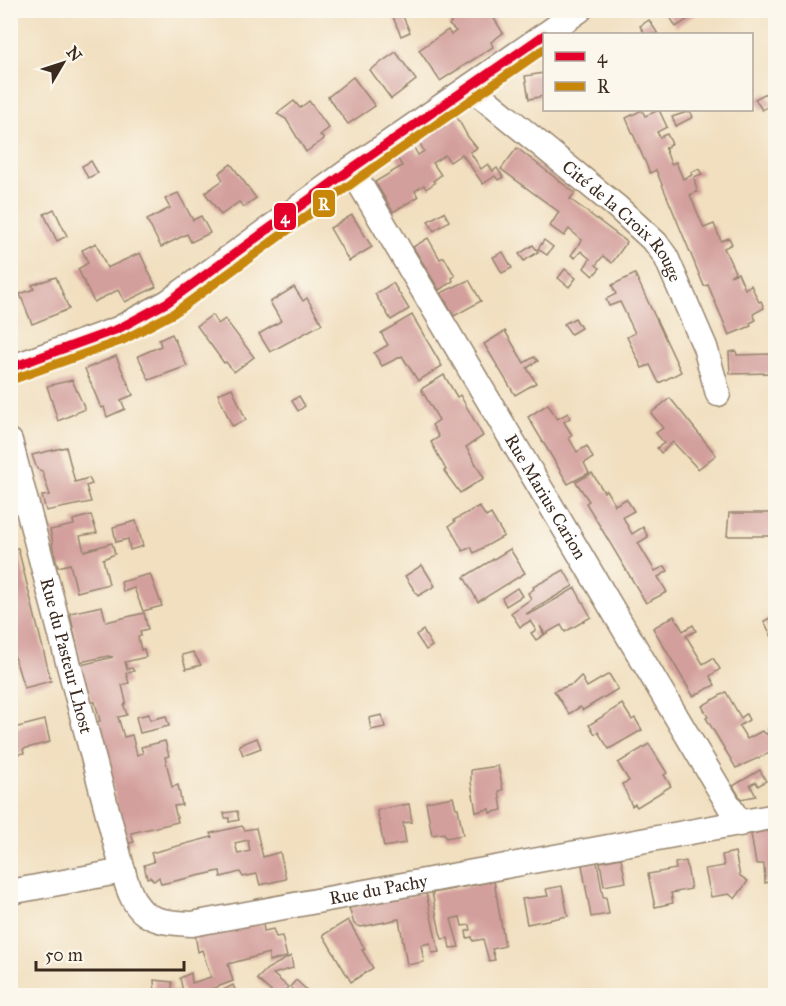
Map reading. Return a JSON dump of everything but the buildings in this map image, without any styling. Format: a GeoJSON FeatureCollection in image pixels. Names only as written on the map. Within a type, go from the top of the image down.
{"type":"FeatureCollection","features":[{"type":"Feature","properties":{"kind":"street"},"geometry":{"type":"LineString","coordinates":[[548,33],[580,10]]}},
{"type":"Feature","properties":{"kind":"street"},"geometry":{"type":"LineString","coordinates":[[10,368],[118,329],[168,302],[351,169],[543,36]]}},
{"type":"Feature","properties":{"kind":"street","name":"Cité de la Croix Rouge"},"geometry":{"type":"LineString","coordinates":[[470,87],[617,207],[656,243],[666,257],[705,347],[718,394]]}},
{"type":"Feature","properties":{"kind":"street","name":"Rue Marius Carion"},"geometry":{"type":"LineString","coordinates":[[351,169],[740,824]]}},
{"type":"Feature","properties":{"kind":"street","name":"Rue du Pasteur Lhost"},"geometry":{"type":"LineString","coordinates":[[10,441],[123,870]]}},
{"type":"Feature","properties":{"kind":"street","name":"Rue du Pachy"},"geometry":{"type":"LineString","coordinates":[[123,870],[135,902],[148,917],[169,923],[192,924],[776,816]]}},
{"type":"Feature","properties":{"kind":"street"},"geometry":{"type":"LineString","coordinates":[[10,892],[123,870]]}},
{"type":"Feature","properties":{"kind":"transit line","name":"4"},"geometry":{"type":"LineString","coordinates":[[10,368],[118,329],[168,302],[351,169],[543,36]]}},
{"type":"Feature","properties":{"kind":"transit line","name":"R"},"geometry":{"type":"LineString","coordinates":[[14,379],[123,340],[174,313],[358,179],[543,50]]}}]}
